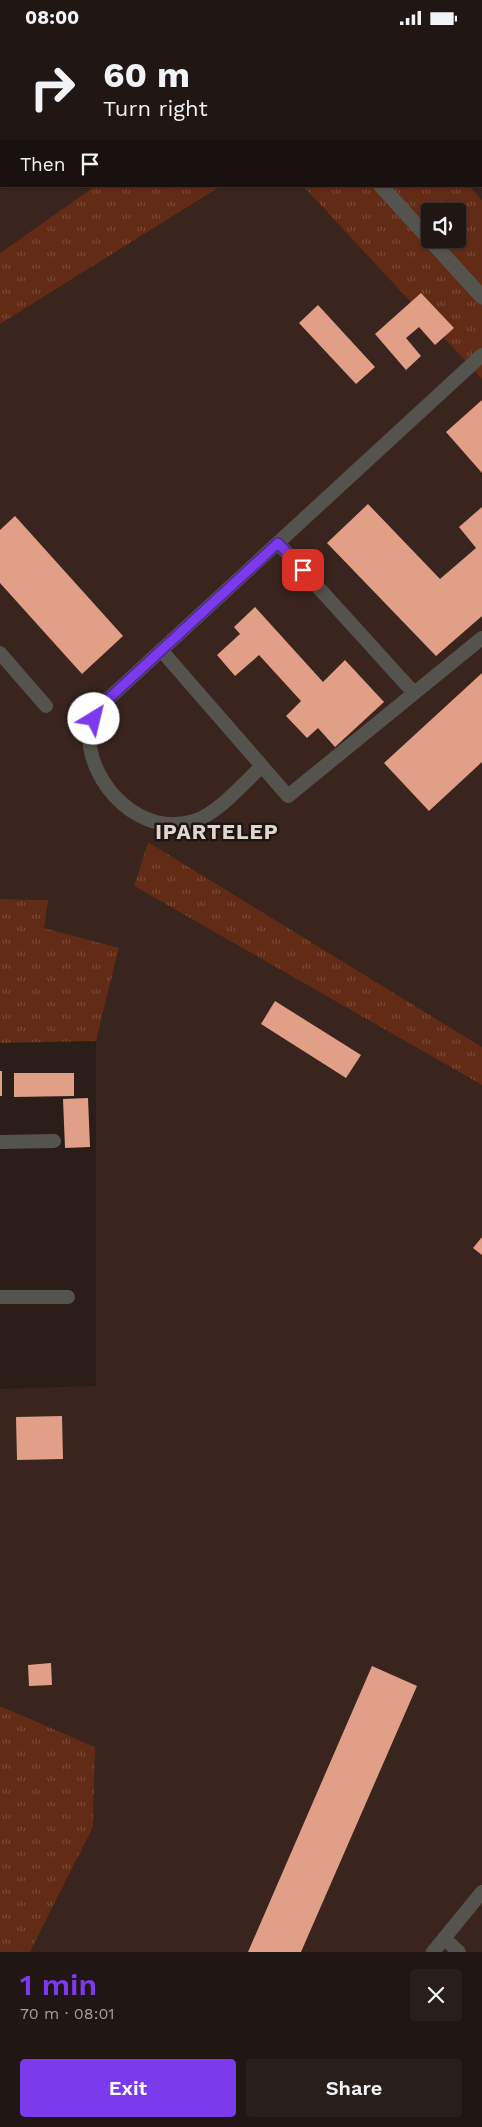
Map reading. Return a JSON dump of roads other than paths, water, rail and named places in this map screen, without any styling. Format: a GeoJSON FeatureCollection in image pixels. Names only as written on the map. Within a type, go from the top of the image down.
{"type":"FeatureCollection","features":[{"type":"Feature","properties":{"kind":"street"},"geometry":{"type":"LineString","coordinates":[[382,187],[482,297]]}},
{"type":"Feature","properties":{"kind":"lane"},"geometry":{"type":"LineString","coordinates":[[262,766],[208,815],[178,825],[164,825],[150,821],[132,811],[101,780],[93,757],[89,733],[94,719],[106,701],[482,355]]}},
{"type":"Feature","properties":{"kind":"lane"},"geometry":{"type":"LineString","coordinates":[[278,543],[414,693]]}},
{"type":"Feature","properties":{"kind":"lane"},"geometry":{"type":"LineString","coordinates":[[161,650],[288,796],[482,638]]}},
{"type":"Feature","properties":{"kind":"lane"},"geometry":{"type":"LineString","coordinates":[[0,653],[46,706]]}},
{"type":"Feature","properties":{"kind":"lane"},"geometry":{"type":"LineString","coordinates":[[0,1142],[54,1141]]}},
{"type":"Feature","properties":{"kind":"lane"},"geometry":{"type":"LineString","coordinates":[[0,1297],[68,1297]]}},
{"type":"Feature","properties":{"kind":"lane"},"geometry":{"type":"LineString","coordinates":[[433,1952],[482,1892]]}},
{"type":"Feature","properties":{"kind":"lane"},"geometry":{"type":"LineString","coordinates":[[444,1938],[459,1952]]}},
{"type":"Feature","properties":{"kind":"district","name":"IPARTELEP"},"geometry":{"type":"Point","coordinates":[217,832]}}]}
